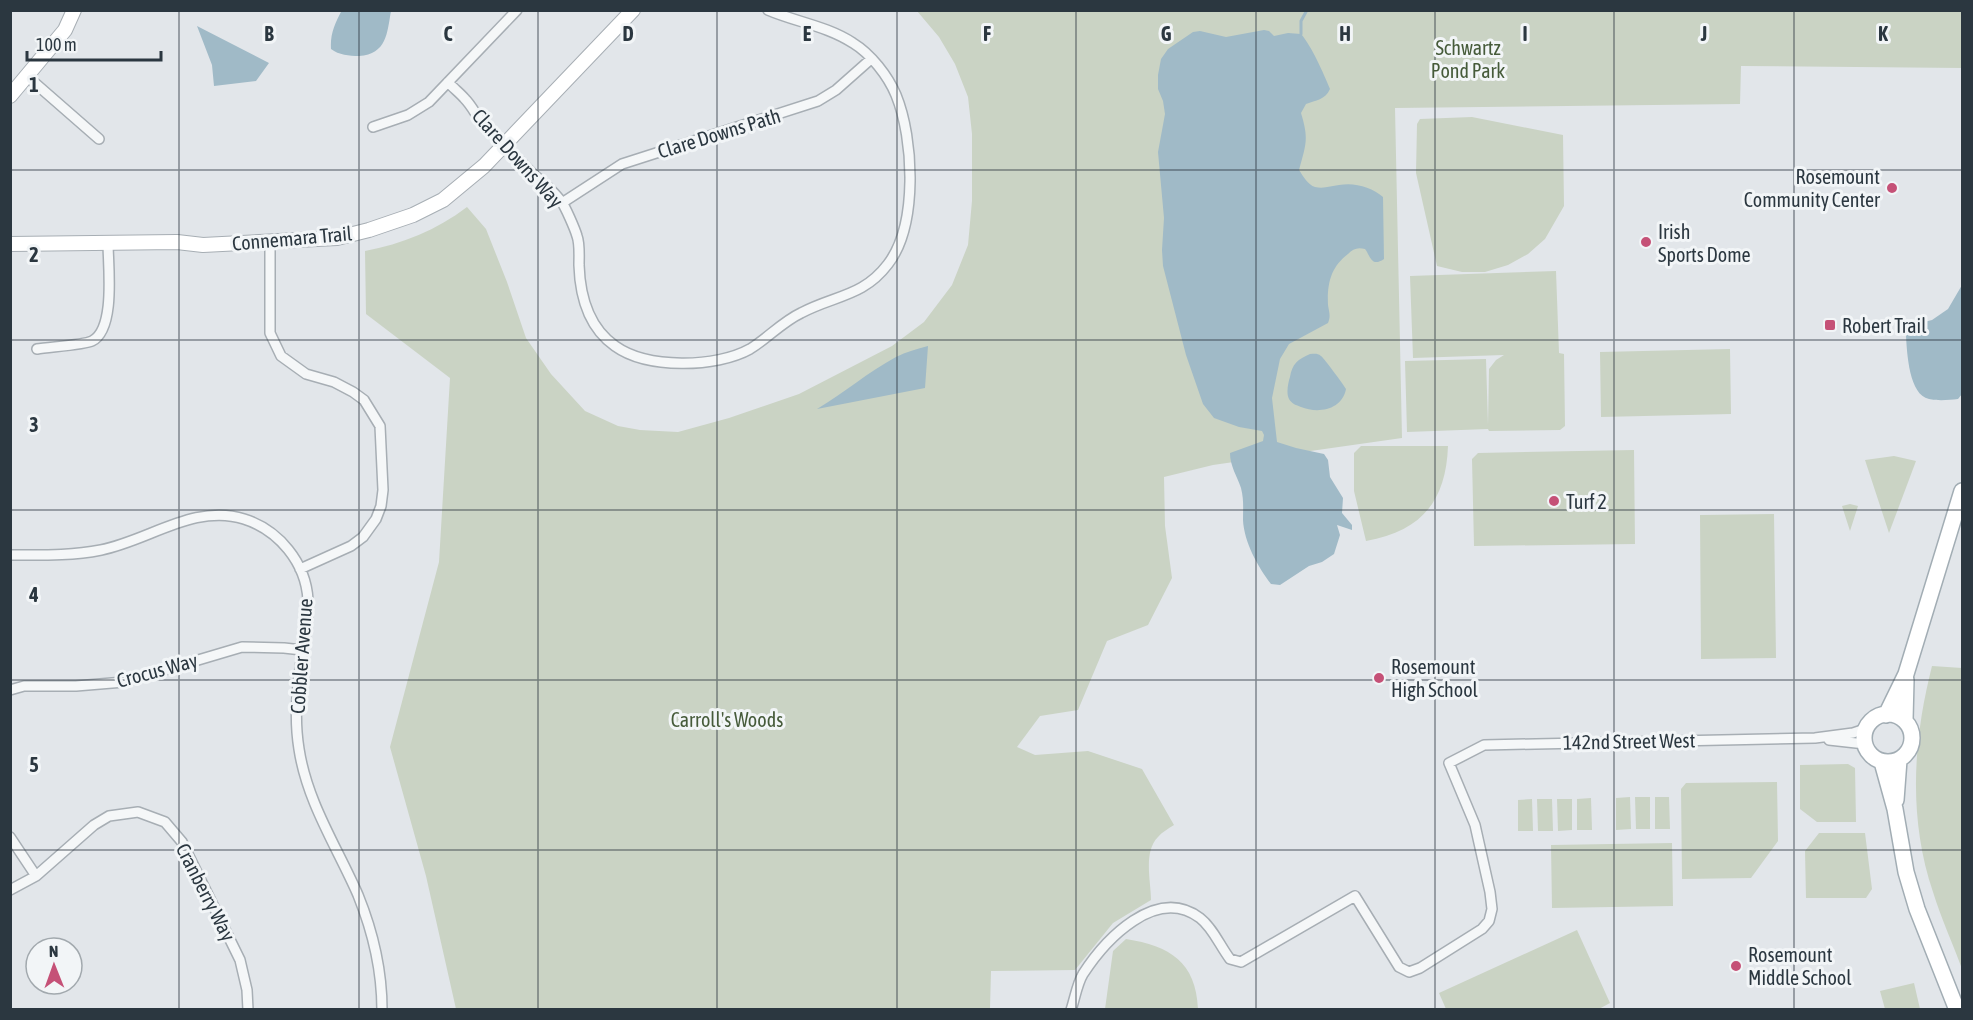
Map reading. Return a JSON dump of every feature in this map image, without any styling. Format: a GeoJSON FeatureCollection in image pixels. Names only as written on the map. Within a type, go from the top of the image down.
{"type":"FeatureCollection","features":[{"type":"Feature","properties":{"kind":"main road"},"geometry":{"type":"LineString","coordinates":[[1886,715],[1906,674],[1962,491]]}},
{"type":"Feature","properties":{"kind":"main road"},"geometry":{"type":"LineString","coordinates":[[1905,720],[1893,714],[1873,718],[1865,737],[1871,756],[1882,762],[1899,760],[1909,751],[1912,732],[1905,720],[1906,674]]}},
{"type":"Feature","properties":{"kind":"main road"},"geometry":{"type":"LineString","coordinates":[[1895,808],[1899,760]]}},
{"type":"Feature","properties":{"kind":"main road"},"geometry":{"type":"LineString","coordinates":[[1882,762],[1895,808],[1905,872],[1917,909],[1957,1010]]}},
{"type":"Feature","properties":{"kind":"street"},"geometry":{"type":"LineString","coordinates":[[10,96],[65,30],[74,10]]}},
{"type":"Feature","properties":{"kind":"street","name":"Connemara Trail"},"geometry":{"type":"LineString","coordinates":[[10,244],[177,242],[203,245],[337,238],[377,228],[413,215],[442,200],[465,183],[504,146],[633,10]]}},
{"type":"Feature","properties":{"kind":"street","name":"Clare Downs Way"},"geometry":{"type":"LineString","coordinates":[[447,82],[465,98],[475,115],[504,146],[562,203],[578,238],[580,287],[585,306],[595,326],[613,345],[630,354],[684,363],[711,362],[732,357],[752,348],[800,313],[858,291],[890,262],[904,235],[910,180],[903,120],[895,94],[886,77],[855,44],[828,29],[768,10]]}},
{"type":"Feature","properties":{"kind":"street"},"geometry":{"type":"LineString","coordinates":[[373,127],[418,110],[429,102],[512,12]]}},
{"type":"Feature","properties":{"kind":"street","name":"Clare Downs Path"},"geometry":{"type":"LineString","coordinates":[[562,203],[622,164],[818,101],[836,90],[871,59]]}},
{"type":"Feature","properties":{"kind":"street"},"geometry":{"type":"LineString","coordinates":[[28,76],[99,139]]}},
{"type":"Feature","properties":{"kind":"street"},"geometry":{"type":"LineString","coordinates":[[270,241],[270,333],[281,356],[306,374],[334,382],[364,400],[380,426],[382,445],[382,498],[379,513],[372,526],[351,546],[300,569]]}},
{"type":"Feature","properties":{"kind":"street"},"geometry":{"type":"LineString","coordinates":[[37,349],[93,341],[102,330],[109,310],[108,243]]}},
{"type":"Feature","properties":{"kind":"street","name":"Cobbler Avenue"},"geometry":{"type":"LineString","coordinates":[[10,555],[63,555],[102,550],[120,546],[193,518],[221,515],[246,519],[268,531],[287,548],[300,569],[308,598],[296,715],[301,760],[306,782],[320,818],[358,895],[374,940],[382,987],[382,1010]]}},
{"type":"Feature","properties":{"kind":"street","name":"Crocus Way"},"geometry":{"type":"LineString","coordinates":[[10,690],[24,686],[76,686],[124,682],[242,647],[302,650]]}},
{"type":"Feature","properties":{"kind":"street"},"geometry":{"type":"LineString","coordinates":[[1815,738],[1853,733],[1865,737]]}},
{"type":"Feature","properties":{"kind":"street"},"geometry":{"type":"LineString","coordinates":[[1815,738],[1865,737]]}},
{"type":"Feature","properties":{"kind":"street","name":"142nd Street West"},"geometry":{"type":"LineString","coordinates":[[1071,1010],[1082,977],[1104,945],[1118,932],[1154,910],[1177,908],[1198,917],[1208,926],[1230,959],[1241,962],[1355,896],[1399,967],[1409,972],[1420,968],[1482,929],[1490,921],[1492,909],[1490,892],[1475,825],[1449,763],[1484,745],[1815,738]]}},
{"type":"Feature","properties":{"kind":"street","name":"Cranberry Way"},"geometry":{"type":"LineString","coordinates":[[10,890],[36,876],[94,825],[109,816],[138,812],[165,822],[182,842],[240,960],[247,990],[248,1010]]}},
{"type":"Feature","properties":{"kind":"street"},"geometry":{"type":"LineString","coordinates":[[10,837],[36,876]]}},
{"type":"Feature","properties":{"kind":"green space","name":"Carroll's Woods"},"geometry":{"type":"Polygon","coordinates":[[[917,11],[1962,11],[1962,68],[1741,66],[1740,104],[1395,108],[1402,438],[1213,465],[1164,477],[1165,526],[1172,578],[1148,625],[1107,641],[1078,710],[1040,716],[1017,747],[1035,755],[1088,751],[1142,769],[1174,825],[1153,843],[1149,859],[1151,900],[1113,923],[1075,970],[991,971],[990,1009],[456,1009],[426,876],[390,747],[439,562],[450,378],[366,314],[365,251],[419,235],[444,223],[467,207],[486,229],[526,338],[551,374],[585,411],[618,426],[678,432],[729,418],[799,394],[892,346],[924,322],[952,285],[968,245],[972,201],[972,134],[968,97],[955,64],[939,37],[917,11]]]}},
{"type":"Feature","properties":{"kind":"green space"},"geometry":{"type":"Polygon","coordinates":[[[1472,117],[1563,135],[1564,206],[1545,239],[1528,254],[1508,265],[1485,272],[1462,272],[1437,266],[1416,173],[1417,124],[1420,119],[1472,117]]]}},
{"type":"Feature","properties":{"kind":"green space"},"geometry":{"type":"Polygon","coordinates":[[[1556,271],[1559,353],[1564,354],[1565,426],[1560,430],[1489,431],[1488,429],[1407,432],[1405,361],[1486,359],[1488,425],[1489,369],[1496,360],[1504,355],[1413,358],[1410,276],[1556,271]]]}},
{"type":"Feature","properties":{"kind":"green space"},"geometry":{"type":"Polygon","coordinates":[[[1730,349],[1731,414],[1601,417],[1600,352],[1730,349]]]}},
{"type":"Feature","properties":{"kind":"green space"},"geometry":{"type":"Polygon","coordinates":[[[1361,446],[1448,446],[1442,483],[1427,511],[1402,530],[1366,541],[1354,491],[1354,453],[1361,446]]]}},
{"type":"Feature","properties":{"kind":"green space","name":"Turf 2"},"geometry":{"type":"Polygon","coordinates":[[[1634,450],[1635,544],[1474,546],[1472,459],[1478,453],[1634,450]]]}},
{"type":"Feature","properties":{"kind":"green space"},"geometry":{"type":"Polygon","coordinates":[[[1894,456],[1916,461],[1889,533],[1865,460],[1894,456]]]}},
{"type":"Feature","properties":{"kind":"green space"},"geometry":{"type":"Polygon","coordinates":[[[1850,504],[1858,506],[1850,531],[1842,506],[1850,504]]]}},
{"type":"Feature","properties":{"kind":"green space"},"geometry":{"type":"Polygon","coordinates":[[[1774,514],[1776,658],[1701,659],[1700,515],[1774,514]]]}},
{"type":"Feature","properties":{"kind":"green space"},"geometry":{"type":"Polygon","coordinates":[[[1932,666],[1962,668],[1962,969],[1936,902],[1925,864],[1917,808],[1917,751],[1932,666]]]}},
{"type":"Feature","properties":{"kind":"green space"},"geometry":{"type":"Polygon","coordinates":[[[1848,764],[1855,768],[1856,822],[1817,822],[1800,809],[1800,765],[1848,764]]]}},
{"type":"Feature","properties":{"kind":"green space"},"geometry":{"type":"Polygon","coordinates":[[[1777,782],[1778,841],[1751,878],[1682,879],[1681,789],[1686,783],[1777,782]]]}},
{"type":"Feature","properties":{"kind":"green space"},"geometry":{"type":"Polygon","coordinates":[[[1630,797],[1631,829],[1616,830],[1616,798],[1630,797]]]}},
{"type":"Feature","properties":{"kind":"green space"},"geometry":{"type":"Polygon","coordinates":[[[1635,797],[1650,797],[1650,829],[1636,829],[1635,797]]]}},
{"type":"Feature","properties":{"kind":"green space"},"geometry":{"type":"Polygon","coordinates":[[[1655,797],[1669,797],[1670,829],[1655,829],[1655,797]]]}},
{"type":"Feature","properties":{"kind":"green space"},"geometry":{"type":"Polygon","coordinates":[[[1591,798],[1592,830],[1577,830],[1577,799],[1591,798]]]}},
{"type":"Feature","properties":{"kind":"green space"},"geometry":{"type":"Polygon","coordinates":[[[1532,799],[1533,831],[1518,831],[1518,800],[1532,799]]]}},
{"type":"Feature","properties":{"kind":"green space"},"geometry":{"type":"Polygon","coordinates":[[[1537,799],[1552,799],[1553,831],[1538,831],[1537,799]]]}},
{"type":"Feature","properties":{"kind":"green space"},"geometry":{"type":"Polygon","coordinates":[[[1557,799],[1572,799],[1572,830],[1558,831],[1557,799]]]}},
{"type":"Feature","properties":{"kind":"green space"},"geometry":{"type":"Polygon","coordinates":[[[1819,833],[1865,833],[1872,889],[1866,898],[1806,898],[1805,851],[1819,833]]]}},
{"type":"Feature","properties":{"kind":"green space"},"geometry":{"type":"Polygon","coordinates":[[[1672,843],[1673,906],[1552,908],[1551,845],[1672,843]]]}},
{"type":"Feature","properties":{"kind":"green space"},"geometry":{"type":"Polygon","coordinates":[[[1577,930],[1610,1003],[1597,1010],[1446,1009],[1439,993],[1577,930]]]}},
{"type":"Feature","properties":{"kind":"green space"},"geometry":{"type":"Polygon","coordinates":[[[1126,939],[1156,946],[1178,959],[1192,979],[1198,1009],[1105,1009],[1113,951],[1126,939]]]}},
{"type":"Feature","properties":{"kind":"green space"},"geometry":{"type":"Polygon","coordinates":[[[1914,983],[1920,1009],[1885,1009],[1880,991],[1914,983]]]}},
{"type":"Feature","properties":{"kind":"water"},"geometry":{"type":"Polygon","coordinates":[[[342,10],[391,11],[384,41],[380,47],[359,56],[344,55],[331,49],[331,38],[342,10]]]}},
{"type":"Feature","properties":{"kind":"water"},"geometry":{"type":"Polygon","coordinates":[[[197,26],[269,63],[256,81],[214,86],[212,65],[197,26]]]}},
{"type":"Feature","properties":{"kind":"water"},"geometry":{"type":"Polygon","coordinates":[[[1264,30],[1274,36],[1288,33],[1301,34],[1313,52],[1330,89],[1323,98],[1306,104],[1301,113],[1306,142],[1299,170],[1315,187],[1357,185],[1374,190],[1383,197],[1384,259],[1376,262],[1365,249],[1360,248],[1353,250],[1342,259],[1329,283],[1330,316],[1328,323],[1289,344],[1280,359],[1272,398],[1277,442],[1324,454],[1328,460],[1330,477],[1343,498],[1342,513],[1352,525],[1352,530],[1337,525],[1340,535],[1334,554],[1322,562],[1309,566],[1280,585],[1271,584],[1249,545],[1244,528],[1242,492],[1230,458],[1230,453],[1263,441],[1264,435],[1262,431],[1239,427],[1214,418],[1203,404],[1186,355],[1163,266],[1164,218],[1158,152],[1165,114],[1158,89],[1158,75],[1161,59],[1168,49],[1193,32],[1200,31],[1226,37],[1264,30]]]}},
{"type":"Feature","properties":{"kind":"water"},"geometry":{"type":"Polygon","coordinates":[[[1962,285],[1962,394],[1958,399],[1929,399],[1922,396],[1913,382],[1908,362],[1906,336],[1912,325],[1932,320],[1948,309],[1962,285]]]}},
{"type":"Feature","properties":{"kind":"water"},"geometry":{"type":"Polygon","coordinates":[[[928,346],[925,388],[817,409],[896,357],[928,346]]]}},
{"type":"Feature","properties":{"kind":"water"},"geometry":{"type":"Polygon","coordinates":[[[1310,354],[1321,356],[1346,389],[1340,402],[1322,410],[1297,406],[1288,397],[1288,385],[1294,365],[1310,354]]]}},
{"type":"Feature","properties":{"kind":"waterway"},"geometry":{"type":"LineString","coordinates":[[1301,34],[1301,21],[1307,10]]}},
{"type":"Feature","properties":{"kind":"place","name":"Rosemount Community Center"},"geometry":{"type":"Point","coordinates":[1892,188]}},
{"type":"Feature","properties":{"kind":"place","name":"Irish Sports Dome"},"geometry":{"type":"Point","coordinates":[1646,242]}},
{"type":"Feature","properties":{"kind":"place","name":"Robert Trail"},"geometry":{"type":"Point","coordinates":[1830,325]}},
{"type":"Feature","properties":{"kind":"place","name":"Turf 2"},"geometry":{"type":"Point","coordinates":[1554,501]}},
{"type":"Feature","properties":{"kind":"place","name":"Rosemount High School"},"geometry":{"type":"Point","coordinates":[1379,678]}},
{"type":"Feature","properties":{"kind":"place","name":"Rosemount Middle School"},"geometry":{"type":"Point","coordinates":[1736,966]}},
{"type":"Feature","properties":{"kind":"park label","name":"Schwartz Pond Park"},"geometry":{"type":"Point","coordinates":[1468,58]}}]}
